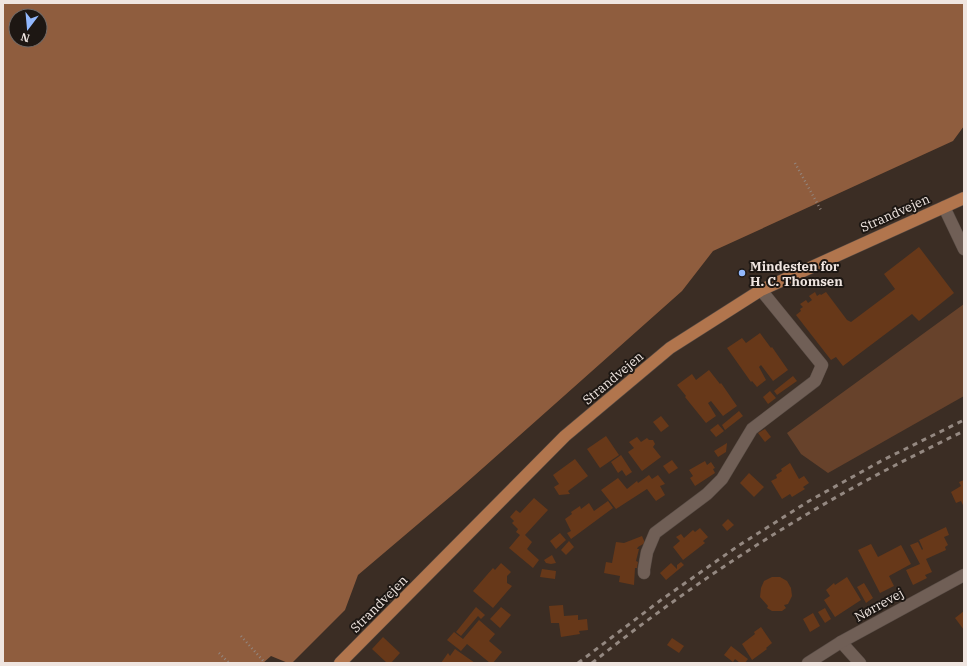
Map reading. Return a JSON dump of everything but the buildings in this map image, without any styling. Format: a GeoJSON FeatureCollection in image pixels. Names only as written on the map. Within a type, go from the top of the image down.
{"type":"FeatureCollection","features":[{"type":"Feature","properties":{"kind":"main road","name":"Strandvejen"},"geometry":{"type":"LineString","coordinates":[[340,663],[565,436],[670,348],[761,290],[964,198]]}},
{"type":"Feature","properties":{"kind":"street"},"geometry":{"type":"LineString","coordinates":[[944,207],[964,249]]}},
{"type":"Feature","properties":{"kind":"street"},"geometry":{"type":"LineString","coordinates":[[644,573],[647,552],[655,533],[712,489],[722,479],[752,429],[816,381],[822,365],[761,290]]}},
{"type":"Feature","properties":{"kind":"street","name":"Nørrevej"},"geometry":{"type":"LineString","coordinates":[[808,663],[841,642],[964,575]]}},
{"type":"Feature","properties":{"kind":"street"},"geometry":{"type":"LineString","coordinates":[[841,642],[860,663]]}},
{"type":"Feature","properties":{"kind":"path"},"geometry":{"type":"LineString","coordinates":[[795,163],[822,212]]}},
{"type":"Feature","properties":{"kind":"path"},"geometry":{"type":"LineString","coordinates":[[241,636],[265,663]]}},
{"type":"Feature","properties":{"kind":"path"},"geometry":{"type":"LineString","coordinates":[[219,652],[229,663]]}},
{"type":"Feature","properties":{"kind":"shaded area"},"geometry":{"type":"Polygon","coordinates":[[[3,3],[964,3],[964,126],[953,141],[713,251],[682,291],[457,491],[358,575],[345,610],[292,663],[288,663],[271,656],[263,663],[3,663],[3,3]]]}},
{"type":"Feature","properties":{"kind":"shaded area"},"geometry":{"type":"Polygon","coordinates":[[[964,304],[964,396],[828,473],[801,454],[787,433],[964,304]]]}},
{"type":"Feature","properties":{"kind":"railway"},"geometry":{"type":"LineString","coordinates":[[578,663],[661,600],[738,546],[809,501],[883,460],[964,420]]}},
{"type":"Feature","properties":{"kind":"railway"},"geometry":{"type":"LineString","coordinates":[[592,663],[626,636],[698,584],[773,535],[897,464],[964,431]]}},
{"type":"Feature","properties":{"kind":"place","name":"Mindesten for H. C. Thomsen"},"geometry":{"type":"Point","coordinates":[742,273]}}]}
